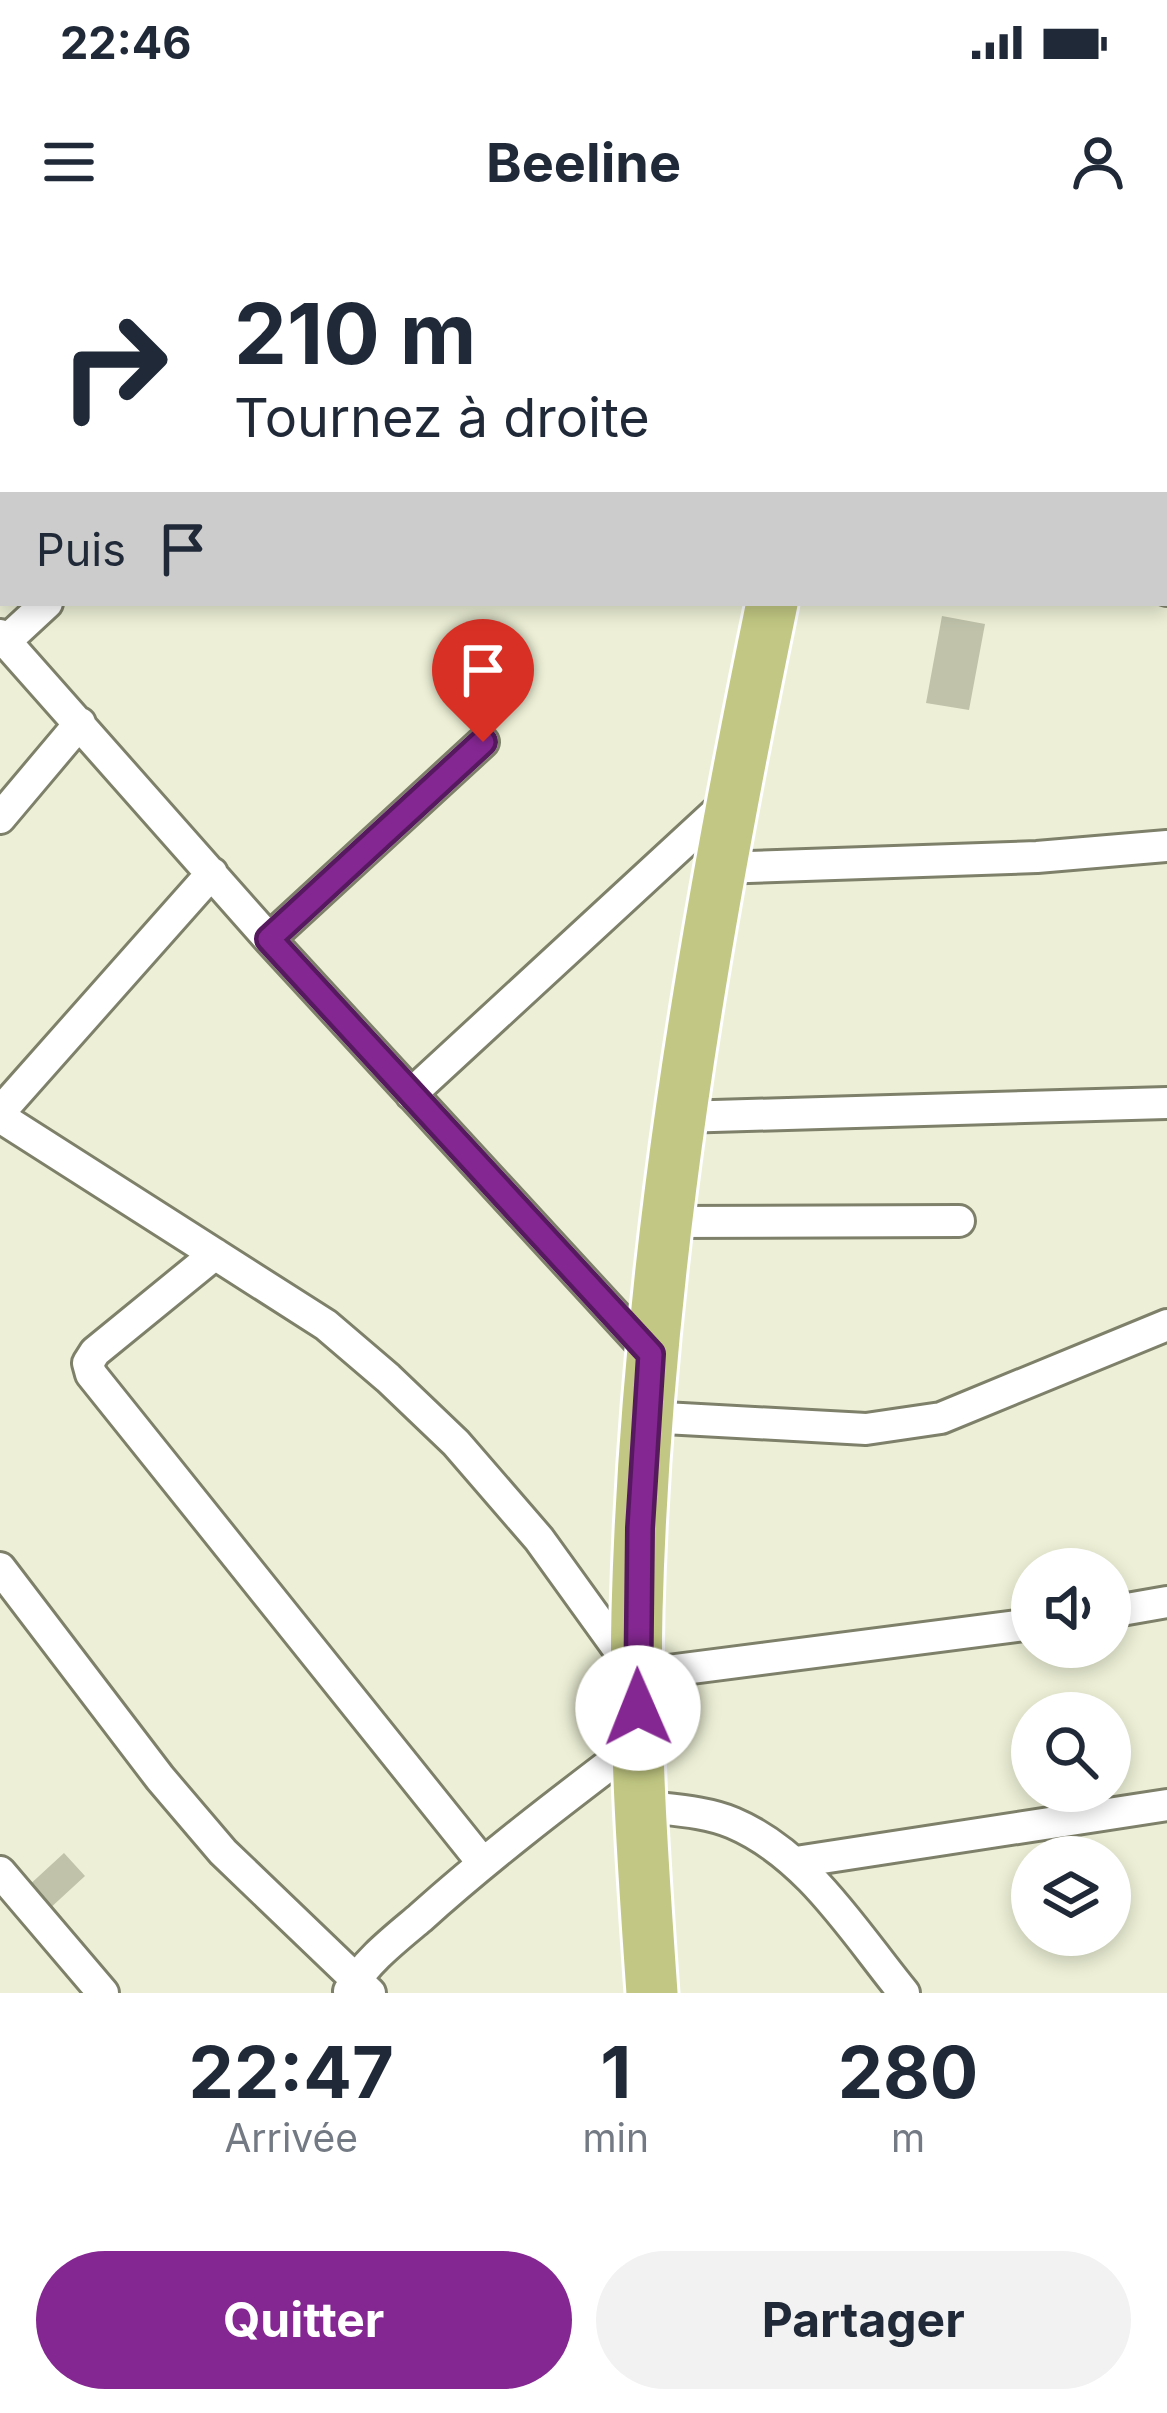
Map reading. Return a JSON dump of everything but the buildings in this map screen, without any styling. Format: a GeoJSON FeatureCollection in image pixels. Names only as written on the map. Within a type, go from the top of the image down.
{"type":"FeatureCollection","features":[{"type":"Feature","properties":{"kind":"highway"},"geometry":{"type":"LineString","coordinates":[[652,1993],[637,1675],[651,1354],[665,1222],[718,868],[771,606]]}},
{"type":"Feature","properties":{"kind":"street"},"geometry":{"type":"LineString","coordinates":[[43,606],[3,638],[269,939],[651,1354]]}},
{"type":"Feature","properties":{"kind":"street"},"geometry":{"type":"LineString","coordinates":[[0,818],[80,723]]}},
{"type":"Feature","properties":{"kind":"street"},"geometry":{"type":"LineString","coordinates":[[269,939],[483,742]]}},
{"type":"Feature","properties":{"kind":"street"},"geometry":{"type":"LineString","coordinates":[[411,1094],[732,798]]}},
{"type":"Feature","properties":{"kind":"street"},"geometry":{"type":"LineString","coordinates":[[718,868],[1037,857],[1167,846]]}},
{"type":"Feature","properties":{"kind":"street"},"geometry":{"type":"LineString","coordinates":[[212,873],[0,1115],[326,1325],[456,1443],[539,1540],[637,1675],[1011,1627]]}},
{"type":"Feature","properties":{"kind":"street"},"geometry":{"type":"LineString","coordinates":[[680,1117],[1167,1103]]}},
{"type":"Feature","properties":{"kind":"street"},"geometry":{"type":"LineString","coordinates":[[665,1222],[959,1221]]}},
{"type":"Feature","properties":{"kind":"street"},"geometry":{"type":"LineString","coordinates":[[214,1254],[94,1352],[88,1363],[91,1374],[482,1862]]}},
{"type":"Feature","properties":{"kind":"street"},"geometry":{"type":"LineString","coordinates":[[646,1417],[866,1429],[902,1425],[940,1418],[1167,1326]]}},
{"type":"Feature","properties":{"kind":"street"},"geometry":{"type":"LineString","coordinates":[[0,1568],[160,1778],[223,1852],[358,1988],[482,1862],[639,1742]]}},
{"type":"Feature","properties":{"kind":"street"},"geometry":{"type":"LineString","coordinates":[[1131,1608],[1167,1602]]}},
{"type":"Feature","properties":{"kind":"street"},"geometry":{"type":"LineString","coordinates":[[796,1862],[1167,1805]]}},
{"type":"Feature","properties":{"kind":"street"},"geometry":{"type":"LineString","coordinates":[[640,1806],[729,1821],[796,1862],[904,1993]]}},
{"type":"Feature","properties":{"kind":"street"},"geometry":{"type":"LineString","coordinates":[[0,1872],[103,1993]]}},
{"type":"Feature","properties":{"kind":"route"},"geometry":{"type":"LineString","coordinates":[[483,742],[269,939],[651,1354],[640,1528],[638,1708]]}}]}
